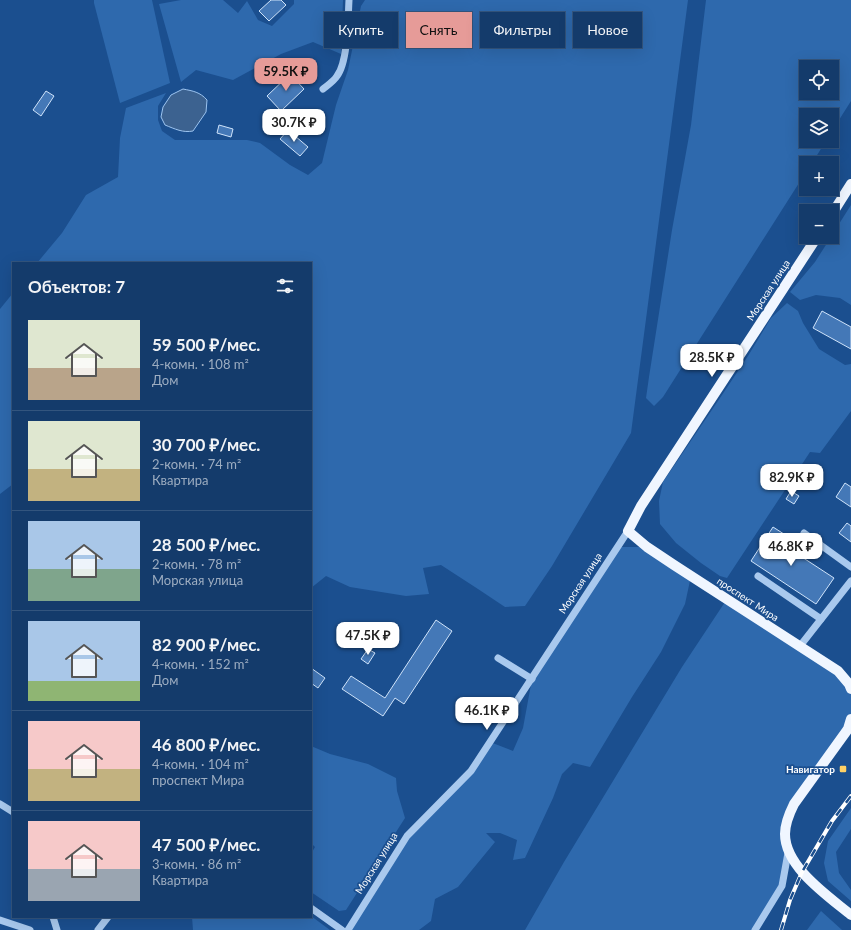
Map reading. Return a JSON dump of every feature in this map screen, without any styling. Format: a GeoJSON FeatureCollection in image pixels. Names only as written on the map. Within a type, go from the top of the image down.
{"type":"FeatureCollection","features":[{"type":"Feature","properties":{"kind":"main road"},"geometry":{"type":"LineString","coordinates":[[838,204],[851,184]]}},
{"type":"Feature","properties":{"kind":"main road","name":"Морская улица"},"geometry":{"type":"LineString","coordinates":[[628,531],[641,506],[812,244]]}},
{"type":"Feature","properties":{"kind":"main road","name":"проспект Мира"},"geometry":{"type":"LineString","coordinates":[[628,531],[647,547],[838,671],[849,684],[851,689]]}},
{"type":"Feature","properties":{"kind":"main road"},"geometry":{"type":"LineString","coordinates":[[851,719],[848,729],[794,804],[788,817],[785,834],[788,853],[802,872],[815,886],[851,915]]}},
{"type":"Feature","properties":{"kind":"street"},"geometry":{"type":"LineString","coordinates":[[323,88],[337,77],[342,66],[347,32],[349,0]]}},
{"type":"Feature","properties":{"kind":"street","name":"Морская улица"},"geometry":{"type":"LineString","coordinates":[[348,930],[407,836],[471,771],[628,531]]}},
{"type":"Feature","properties":{"kind":"street"},"geometry":{"type":"LineString","coordinates":[[804,533],[851,567]]}},
{"type":"Feature","properties":{"kind":"street"},"geometry":{"type":"LineString","coordinates":[[758,576],[822,619]]}},
{"type":"Feature","properties":{"kind":"street"},"geometry":{"type":"LineString","coordinates":[[800,646],[851,581]]}},
{"type":"Feature","properties":{"kind":"street"},"geometry":{"type":"LineString","coordinates":[[498,658],[532,679]]}},
{"type":"Feature","properties":{"kind":"street"},"geometry":{"type":"LineString","coordinates":[[0,804],[12,811]]}},
{"type":"Feature","properties":{"kind":"street"},"geometry":{"type":"LineString","coordinates":[[755,930],[782,886],[788,853]]}},
{"type":"Feature","properties":{"kind":"street"},"geometry":{"type":"LineString","coordinates":[[312,909],[342,930]]}},
{"type":"Feature","properties":{"kind":"street"},"geometry":{"type":"LineString","coordinates":[[53,918],[56,930]]}},
{"type":"Feature","properties":{"kind":"street"},"geometry":{"type":"LineString","coordinates":[[98,930],[107,918]]}},
{"type":"Feature","properties":{"kind":"street"},"geometry":{"type":"LineString","coordinates":[[0,920],[30,930]]}},
{"type":"Feature","properties":{"kind":"shaded area"},"geometry":{"type":"Polygon","coordinates":[[[94,0],[152,0],[170,83],[120,103],[94,0]]]}},
{"type":"Feature","properties":{"kind":"shaded area"},"geometry":{"type":"Polygon","coordinates":[[[181,0],[223,0],[238,13],[247,1],[258,20],[272,26],[294,4],[294,0],[343,0],[343,12],[324,12],[324,47],[313,42],[281,54],[233,80],[196,70],[181,82],[159,4],[181,0]]]}},
{"type":"Feature","properties":{"kind":"shaded area"},"geometry":{"type":"Polygon","coordinates":[[[365,0],[688,0],[631,433],[552,566],[525,606],[505,607],[441,565],[423,568],[429,594],[406,596],[350,587],[326,576],[312,587],[312,262],[38,262],[62,233],[86,195],[118,177],[120,138],[126,108],[166,93],[158,106],[158,120],[162,131],[175,140],[247,140],[260,143],[290,165],[308,175],[322,163],[336,105],[348,70],[352,48],[398,48],[398,12],[360,12],[361,6],[365,0]]]}},
{"type":"Feature","properties":{"kind":"shaded area"},"geometry":{"type":"Polygon","coordinates":[[[706,0],[851,0],[851,101],[839,120],[839,108],[799,108],[799,148],[822,148],[816,156],[799,156],[799,183],[663,397],[654,406],[646,398],[672,230],[691,125],[706,0]]]}},
{"type":"Feature","properties":{"kind":"shaded area"},"geometry":{"type":"Polygon","coordinates":[[[327,48],[341,48],[341,54],[327,48]]]}},
{"type":"Feature","properties":{"kind":"shaded area"},"geometry":{"type":"Polygon","coordinates":[[[183,89],[193,91],[207,100],[206,112],[193,131],[182,131],[165,125],[161,117],[163,107],[171,95],[183,89]]]}},
{"type":"Feature","properties":{"kind":"shaded area"},"geometry":{"type":"Polygon","coordinates":[[[851,205],[851,305],[840,298],[816,295],[800,300],[790,292],[815,262],[827,244],[839,244],[839,224],[851,205]]]}},
{"type":"Feature","properties":{"kind":"shaded area"},"geometry":{"type":"Polygon","coordinates":[[[12,294],[12,485],[0,494],[0,309],[12,294]]]}},
{"type":"Feature","properties":{"kind":"shaded area"},"geometry":{"type":"Polygon","coordinates":[[[787,303],[798,311],[803,323],[819,349],[845,365],[851,364],[851,411],[820,453],[810,452],[727,578],[720,576],[701,563],[676,543],[660,524],[659,501],[663,482],[748,356],[771,318],[787,303]]]}},
{"type":"Feature","properties":{"kind":"shaded area"},"geometry":{"type":"Polygon","coordinates":[[[618,547],[647,547],[691,576],[685,604],[661,652],[590,767],[573,763],[562,774],[553,798],[525,858],[513,860],[517,840],[500,833],[486,833],[495,842],[458,887],[435,899],[431,921],[419,930],[349,930],[407,836],[471,771],[490,742],[513,751],[523,728],[532,679],[618,547]]]}},
{"type":"Feature","properties":{"kind":"shaded area"},"geometry":{"type":"Polygon","coordinates":[[[727,599],[838,671],[851,689],[851,719],[788,817],[788,853],[782,886],[755,930],[525,930],[564,862],[682,667],[727,599]]]}},
{"type":"Feature","properties":{"kind":"shaded area"},"geometry":{"type":"Polygon","coordinates":[[[312,746],[330,754],[368,764],[396,778],[397,791],[405,818],[346,910],[339,911],[312,893],[312,852],[315,847],[312,844],[312,746]]]}},
{"type":"Feature","properties":{"kind":"shaded area"},"geometry":{"type":"Polygon","coordinates":[[[851,808],[851,829],[836,852],[839,873],[851,890],[851,901],[828,881],[824,863],[828,841],[851,808]]]}},
{"type":"Feature","properties":{"kind":"shaded area"},"geometry":{"type":"Polygon","coordinates":[[[821,911],[842,930],[807,930],[821,911]]]}},
{"type":"Feature","properties":{"kind":"shaded area"},"geometry":{"type":"Polygon","coordinates":[[[312,917],[330,930],[193,930],[192,918],[312,918],[312,917]]]}},
{"type":"Feature","properties":{"kind":"building"},"geometry":{"type":"Polygon","coordinates":[[[271,0],[281,0],[286,5],[269,21],[259,11],[271,0]]]}},
{"type":"Feature","properties":{"kind":"building"},"geometry":{"type":"Polygon","coordinates":[[[290,74],[304,89],[281,111],[267,96],[290,74]]]}},
{"type":"Feature","properties":{"kind":"building"},"geometry":{"type":"Polygon","coordinates":[[[46,91],[54,96],[41,116],[33,110],[46,91]]]}},
{"type":"Feature","properties":{"kind":"building"},"geometry":{"type":"Polygon","coordinates":[[[219,125],[233,129],[231,137],[217,133],[219,125]]]}},
{"type":"Feature","properties":{"kind":"building"},"geometry":{"type":"Polygon","coordinates":[[[288,130],[308,147],[300,156],[280,139],[288,130]]]}},
{"type":"Feature","properties":{"kind":"building"},"geometry":{"type":"Polygon","coordinates":[[[822,311],[851,327],[851,349],[813,328],[822,311]]]}},
{"type":"Feature","properties":{"kind":"building"},"geometry":{"type":"Polygon","coordinates":[[[845,483],[851,487],[851,507],[836,497],[845,483]]]}},
{"type":"Feature","properties":{"kind":"building"},"geometry":{"type":"Polygon","coordinates":[[[791,491],[799,496],[794,504],[786,499],[791,491]]]}},
{"type":"Feature","properties":{"kind":"building"},"geometry":{"type":"Polygon","coordinates":[[[847,523],[851,526],[851,542],[839,533],[847,523]]]}},
{"type":"Feature","properties":{"kind":"building"},"geometry":{"type":"Polygon","coordinates":[[[773,527],[787,536],[782,544],[834,578],[816,604],[751,561],[773,527]]]}},
{"type":"Feature","properties":{"kind":"building"},"geometry":{"type":"Polygon","coordinates":[[[436,620],[452,631],[404,704],[395,698],[383,716],[342,689],[351,676],[385,698],[436,620]]]}},
{"type":"Feature","properties":{"kind":"building"},"geometry":{"type":"Polygon","coordinates":[[[368,649],[375,653],[368,664],[361,659],[368,649]]]}},
{"type":"Feature","properties":{"kind":"building"},"geometry":{"type":"Polygon","coordinates":[[[312,669],[325,678],[318,688],[312,684],[312,669]]]}},
{"type":"Feature","properties":{"kind":"railway"},"geometry":{"type":"LineString","coordinates":[[781,930],[790,900],[802,872],[832,821],[851,796]]}},
{"type":"Feature","properties":{"kind":"place","name":"Навигатор"},"geometry":{"type":"Point","coordinates":[843,769]}}]}
